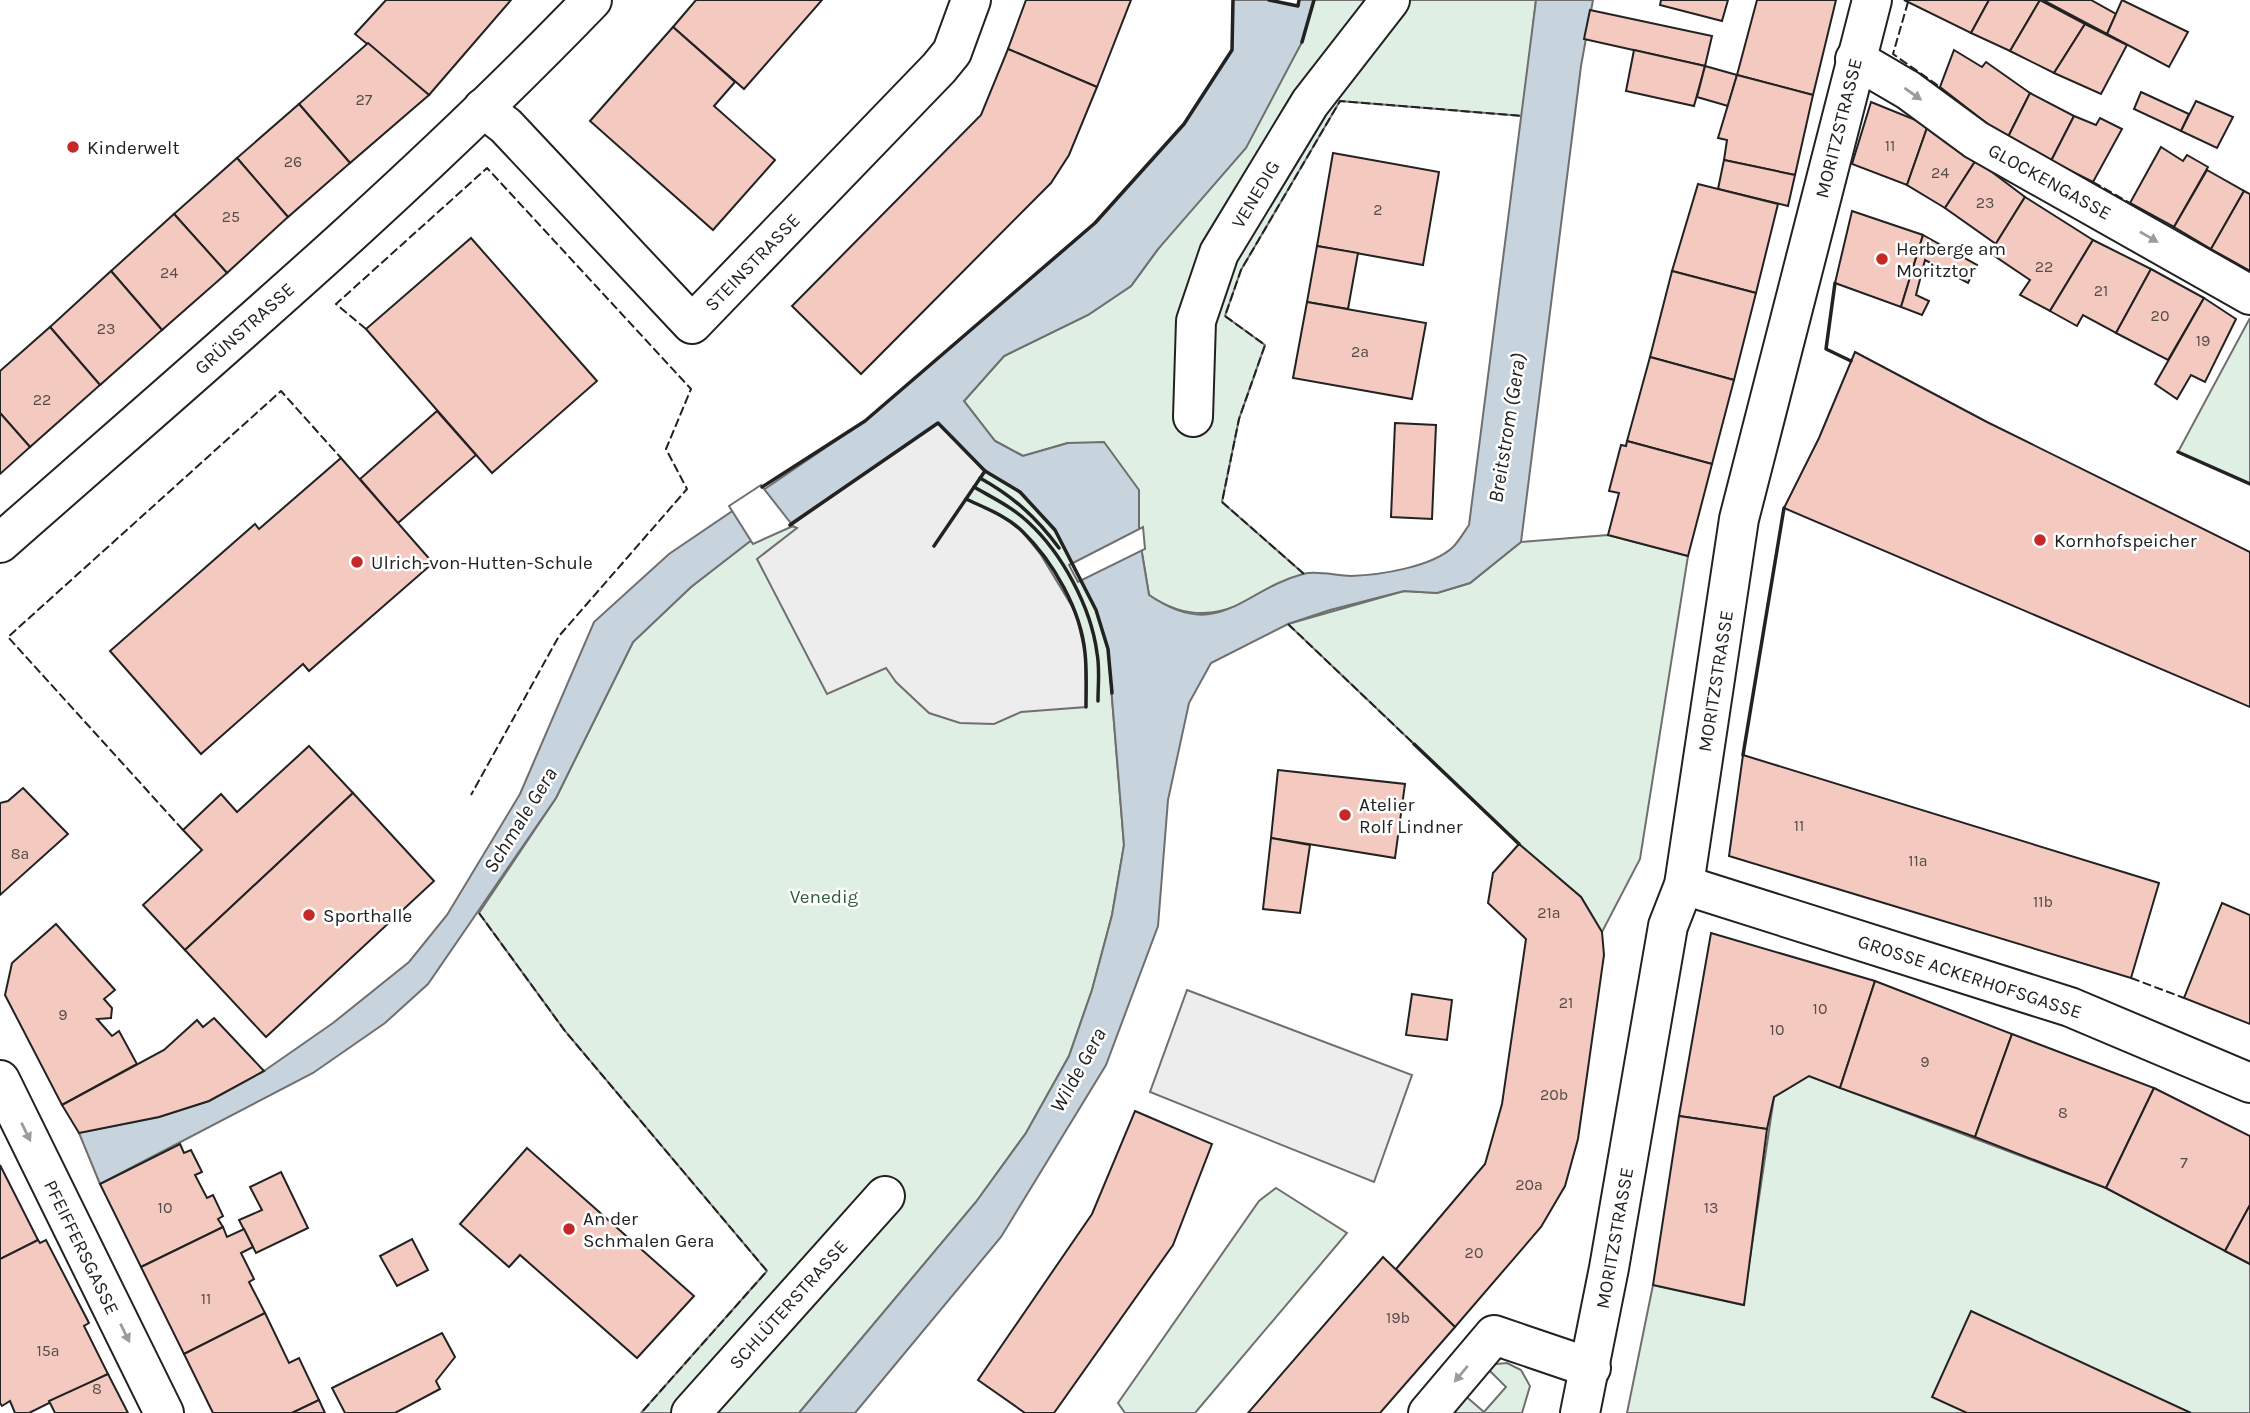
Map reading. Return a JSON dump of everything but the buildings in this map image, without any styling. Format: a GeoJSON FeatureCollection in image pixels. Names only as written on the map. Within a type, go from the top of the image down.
{"type":"FeatureCollection","features":[{"type":"Feature","properties":{"kind":"street","name":"GRÜNSTRASSE"},"geometry":{"type":"LineString","coordinates":[[0,543],[276,300],[484,108],[592,0]]}},
{"type":"Feature","properties":{"kind":"street","name":"STEINSTRASSE"},"geometry":{"type":"LineString","coordinates":[[484,108],[506,127],[692,324],[939,68],[952,52],[971,0]]}},
{"type":"Feature","properties":{"kind":"street","name":"VENEDIG"},"geometry":{"type":"LineString","coordinates":[[1192,417],[1196,321],[1219,253],[1310,103],[1390,0]]}},
{"type":"Feature","properties":{"kind":"street","name":"MORITZSTRASSE"},"geometry":{"type":"LineString","coordinates":[[1580,1413],[1591,1368],[1668,926],[1684,885],[1739,519],[1872,0]]}},
{"type":"Feature","properties":{"kind":"street","name":"GLOCKENGASSE"},"geometry":{"type":"LineString","coordinates":[[1855,59],[1908,90],[1976,140],[2250,295]]}},
{"type":"Feature","properties":{"kind":"street","name":"GROSSE ACKERHOFSGASSE"},"geometry":{"type":"LineString","coordinates":[[1684,885],[2070,1007],[2250,1083]]}},
{"type":"Feature","properties":{"kind":"street","name":"PFEIFFERSGASSE"},"geometry":{"type":"LineString","coordinates":[[0,1080],[164,1413]]}},
{"type":"Feature","properties":{"kind":"street","name":"SCHLÜTERSTRASSE"},"geometry":{"type":"LineString","coordinates":[[691,1413],[885,1196]]}},
{"type":"Feature","properties":{"kind":"street"},"geometry":{"type":"LineString","coordinates":[[1429,1413],[1494,1335],[1591,1368]]}},
{"type":"Feature","properties":{"kind":"green space"},"geometry":{"type":"Polygon","coordinates":[[[1314,0],[1536,0],[1523,116],[1340,101],[1241,270],[1225,316],[1265,345],[1239,419],[1222,502],[1304,574],[1228,609],[1210,613],[1191,612],[1171,607],[1149,595],[1139,535],[1068,443],[1023,456],[995,441],[964,401],[1004,356],[1088,315],[1131,286],[1275,90],[1302,42],[1314,0]]]}},
{"type":"Feature","properties":{"kind":"green space"},"geometry":{"type":"Polygon","coordinates":[[[2250,318],[2250,484],[2178,452],[2250,318]]]}},
{"type":"Feature","properties":{"kind":"green space","name":"Venedig"},"geometry":{"type":"Polygon","coordinates":[[[938,423],[985,471],[1020,492],[1055,530],[1096,610],[1108,649],[1124,845],[1112,915],[1092,990],[1069,1056],[1026,1133],[976,1202],[799,1413],[641,1413],[767,1271],[565,1031],[479,913],[556,798],[633,642],[691,587],[749,542],[791,523],[938,423]]]}},
{"type":"Feature","properties":{"kind":"green space"},"geometry":{"type":"Polygon","coordinates":[[[1608,535],[1688,556],[1640,859],[1602,932],[1581,897],[1519,844],[1288,624],[1404,591],[1437,593],[1470,583],[1521,542],[1608,535]]]}},
{"type":"Feature","properties":{"kind":"green space"},"geometry":{"type":"Polygon","coordinates":[[[1809,1076],[2106,1188],[2250,1264],[2250,1413],[1627,1413],[1653,1285],[1743,1305],[1774,1097],[1809,1076]]]}},
{"type":"Feature","properties":{"kind":"green space"},"geometry":{"type":"Polygon","coordinates":[[[1276,1188],[1347,1233],[1195,1413],[1125,1413],[1118,1403],[1259,1201],[1276,1188]]]}},
{"type":"Feature","properties":{"kind":"green space"},"geometry":{"type":"Polygon","coordinates":[[[1507,1363],[1521,1370],[1530,1386],[1522,1413],[1445,1413],[1462,1393],[1484,1412],[1506,1387],[1484,1365],[1507,1363]]]}},
{"type":"Feature","properties":{"kind":"shaded area"},"geometry":{"type":"Polygon","coordinates":[[[938,423],[985,471],[966,499],[999,514],[1021,530],[1041,555],[1076,613],[1085,653],[1086,707],[1021,712],[994,724],[960,723],[929,713],[896,682],[886,668],[827,694],[757,559],[797,528],[790,525],[938,423]]]}},
{"type":"Feature","properties":{"kind":"shaded area"},"geometry":{"type":"Polygon","coordinates":[[[1187,990],[1412,1075],[1374,1182],[1150,1092],[1187,990]]]}},
{"type":"Feature","properties":{"kind":"water"},"geometry":{"type":"Polygon","coordinates":[[[1233,0],[1269,0],[1297,6],[1299,0],[1314,0],[1302,42],[1246,148],[1158,249],[1131,286],[1088,315],[1004,356],[964,401],[995,441],[1023,456],[1068,443],[1104,442],[1139,490],[1139,535],[1149,595],[1173,609],[1194,614],[1212,614],[1303,574],[1376,574],[1419,565],[1444,554],[1455,545],[1469,525],[1536,0],[1593,0],[1581,66],[1521,542],[1470,583],[1437,593],[1404,591],[1330,610],[1288,624],[1211,663],[1189,703],[1168,800],[1158,926],[1106,1065],[1001,1237],[855,1413],[799,1413],[976,1202],[1026,1133],[1069,1056],[1092,990],[1112,915],[1124,845],[1108,649],[1096,610],[1055,530],[1020,492],[985,471],[938,423],[791,523],[749,542],[691,587],[633,642],[556,798],[428,984],[385,1023],[313,1073],[100,1184],[79,1133],[159,1117],[209,1101],[264,1071],[333,1023],[409,962],[447,915],[520,794],[594,622],[669,554],[865,421],[1095,223],[1184,124],[1232,50],[1233,0]]]}},
{"type":"Feature","properties":{"kind":"pier"},"geometry":{"type":"Polygon","coordinates":[[[761,485],[793,526],[753,544],[729,506],[761,485]]]}},
{"type":"Feature","properties":{"kind":"pier"},"geometry":{"type":"Polygon","coordinates":[[[1143,527],[1145,549],[1078,582],[1069,565],[1143,527]]]}},
{"type":"Feature","properties":{"kind":"fence"},"geometry":{"type":"LineString","coordinates":[[1908,2],[1893,54],[1940,87]]}},
{"type":"Feature","properties":{"kind":"fence"},"geometry":{"type":"LineString","coordinates":[[1304,574],[1222,502],[1239,419],[1265,345],[1225,316],[1241,270],[1340,101],[1523,116]]}},
{"type":"Feature","properties":{"kind":"fence"},"geometry":{"type":"LineString","coordinates":[[366,329],[336,304],[487,168],[691,389],[666,449],[687,489],[559,636],[471,795]]}},
{"type":"Feature","properties":{"kind":"fence"},"geometry":{"type":"LineString","coordinates":[[2093,182],[2130,203]]}},
{"type":"Feature","properties":{"kind":"fence"},"geometry":{"type":"LineString","coordinates":[[183,830],[8,637],[281,391],[341,458]]}},
{"type":"Feature","properties":{"kind":"fence"},"geometry":{"type":"LineString","coordinates":[[1288,624],[1414,744]]}},
{"type":"Feature","properties":{"kind":"fence"},"geometry":{"type":"LineString","coordinates":[[479,913],[565,1031],[767,1271],[641,1413]]}},
{"type":"Feature","properties":{"kind":"fence"},"geometry":{"type":"LineString","coordinates":[[2131,978],[2184,998]]}},
{"type":"Feature","properties":{"kind":"wall"},"geometry":{"type":"LineString","coordinates":[[762,487],[865,421],[1095,223],[1184,124],[1232,50],[1233,0]]}},
{"type":"Feature","properties":{"kind":"wall"},"geometry":{"type":"LineString","coordinates":[[1269,0],[1298,6],[1299,0]]}},
{"type":"Feature","properties":{"kind":"wall"},"geometry":{"type":"LineString","coordinates":[[1302,42],[1314,0]]}},
{"type":"Feature","properties":{"kind":"wall"},"geometry":{"type":"LineString","coordinates":[[1835,283],[1826,349],[1851,361]]}},
{"type":"Feature","properties":{"kind":"wall"},"geometry":{"type":"LineString","coordinates":[[790,525],[938,423],[985,471],[934,546]]}},
{"type":"Feature","properties":{"kind":"wall"},"geometry":{"type":"LineString","coordinates":[[2178,452],[2250,484]]}},
{"type":"Feature","properties":{"kind":"wall"},"geometry":{"type":"LineString","coordinates":[[985,471],[1020,492],[1055,530],[1096,610],[1108,649],[1112,693]]}},
{"type":"Feature","properties":{"kind":"wall"},"geometry":{"type":"LineString","coordinates":[[980,478],[1024,509],[1059,548]]}},
{"type":"Feature","properties":{"kind":"wall"},"geometry":{"type":"LineString","coordinates":[[974,487],[1009,507],[1028,522],[1052,549],[1073,582],[1094,635],[1098,665],[1098,701]]}},
{"type":"Feature","properties":{"kind":"wall"},"geometry":{"type":"LineString","coordinates":[[966,499],[1016,526],[1055,571],[1078,620],[1082,637],[1086,666],[1086,707]]}},
{"type":"Feature","properties":{"kind":"wall"},"geometry":{"type":"LineString","coordinates":[[1743,755],[1784,508]]}},
{"type":"Feature","properties":{"kind":"wall"},"geometry":{"type":"LineString","coordinates":[[1414,744],[1519,844]]}},
{"type":"Feature","properties":{"kind":"place","name":"Kinderwelt"},"geometry":{"type":"Point","coordinates":[73,147]}},
{"type":"Feature","properties":{"kind":"place","name":"Herberge am Moritztor"},"geometry":{"type":"Point","coordinates":[1882,259]}},
{"type":"Feature","properties":{"kind":"place","name":"Kornhofspeicher"},"geometry":{"type":"Point","coordinates":[2040,540]}},
{"type":"Feature","properties":{"kind":"place","name":"Ulrich-von-Hutten-Schule"},"geometry":{"type":"Point","coordinates":[357,562]}},
{"type":"Feature","properties":{"kind":"place","name":"Atelier Rolf Lindner"},"geometry":{"type":"Point","coordinates":[1345,815]}},
{"type":"Feature","properties":{"kind":"place","name":"Sporthalle"},"geometry":{"type":"Point","coordinates":[309,915]}},
{"type":"Feature","properties":{"kind":"place","name":"An der Schmalen Gera"},"geometry":{"type":"Point","coordinates":[569,1229]}},
{"type":"Feature","properties":{"kind":"water label","name":"Breitstrom (Gera)"},"geometry":{"type":"Point","coordinates":[1507,428]}},
{"type":"Feature","properties":{"kind":"water label","name":"Schmale Gera"},"geometry":{"type":"Point","coordinates":[520,820]}},
{"type":"Feature","properties":{"kind":"water label","name":"Wilde Gera"},"geometry":{"type":"Point","coordinates":[1078,1070]}}]}
